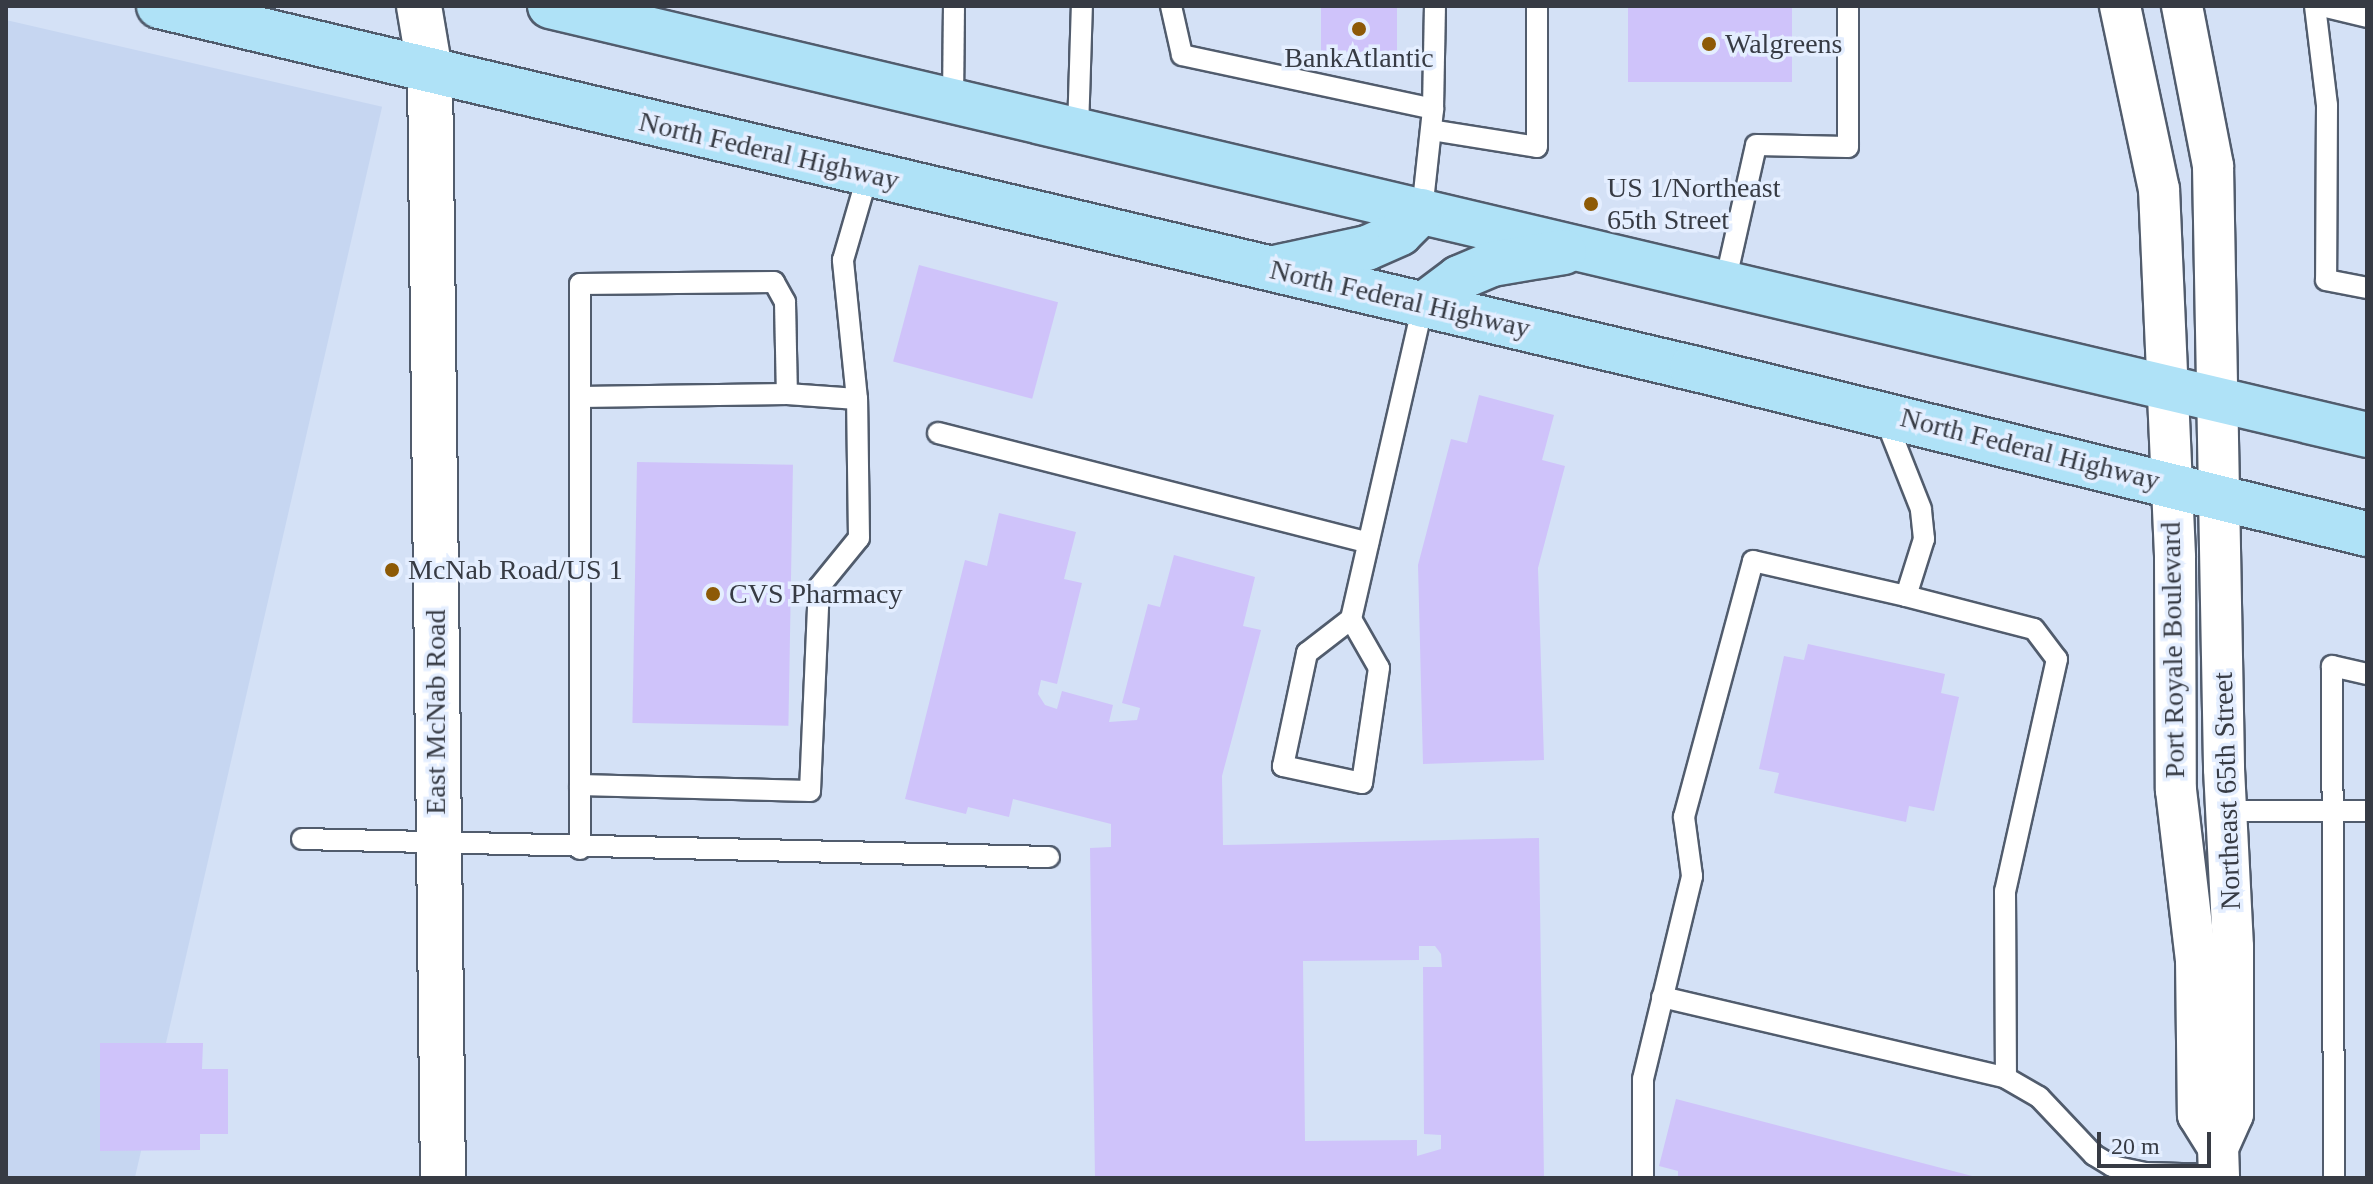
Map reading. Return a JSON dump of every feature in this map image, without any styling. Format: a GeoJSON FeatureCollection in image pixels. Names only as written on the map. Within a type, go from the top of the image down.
{"type":"FeatureCollection","features":[{"type":"Feature","properties":{"kind":"main road","name":"North Federal Highway"},"geometry":{"type":"LineString","coordinates":[[159,6],[1884,414],[2168,482],[2222,500],[2367,534]]}},
{"type":"Feature","properties":{"kind":"main road"},"geometry":{"type":"LineString","coordinates":[[550,6],[2367,435]]}},
{"type":"Feature","properties":{"kind":"main road"},"geometry":{"type":"LineString","coordinates":[[1269,269],[1367,248],[1400,233],[1422,211]]}},
{"type":"Feature","properties":{"kind":"main road"},"geometry":{"type":"LineString","coordinates":[[1423,305],[1459,278],[1492,264],[1582,249]]}},
{"type":"Feature","properties":{"kind":"street","name":"East McNab Road"},"geometry":{"type":"LineString","coordinates":[[419,6],[430,71],[443,1178]]}},
{"type":"Feature","properties":{"kind":"street","name":"Port Royale Boulevard"},"geometry":{"type":"LineString","coordinates":[[2120,6],[2159,189],[2168,482],[2175,558],[2176,790],[2196,959],[2198,1115],[2219,1167]]}},
{"type":"Feature","properties":{"kind":"street"},"geometry":{"type":"LineString","coordinates":[[2182,6],[2213,166],[2219,402]]}},
{"type":"Feature","properties":{"kind":"street","name":"Northeast 65th Street"},"geometry":{"type":"LineString","coordinates":[[2219,402],[2226,811],[2233,947],[2233,1114],[2219,1167]]}},
{"type":"Feature","properties":{"kind":"lane"},"geometry":{"type":"LineString","coordinates":[[953,100],[954,6]]}},
{"type":"Feature","properties":{"kind":"lane"},"geometry":{"type":"LineString","coordinates":[[1078,130],[1082,6]]}},
{"type":"Feature","properties":{"kind":"lane"},"geometry":{"type":"LineString","coordinates":[[1171,6],[1182,55],[1537,147],[1537,6]]}},
{"type":"Feature","properties":{"kind":"lane"},"geometry":{"type":"LineString","coordinates":[[1422,211],[1432,119],[1435,6]]}},
{"type":"Feature","properties":{"kind":"lane"},"geometry":{"type":"LineString","coordinates":[[1725,283],[1756,145],[1848,147],[1848,6]]}},
{"type":"Feature","properties":{"kind":"lane"},"geometry":{"type":"LineString","coordinates":[[2315,6],[2327,105],[2326,280],[2367,288]]}},
{"type":"Feature","properties":{"kind":"lane"},"geometry":{"type":"LineString","coordinates":[[2322,6],[2367,17]]}},
{"type":"Feature","properties":{"kind":"lane"},"geometry":{"type":"LineString","coordinates":[[580,785],[810,791],[819,587],[859,538],[857,399],[843,260],[868,174]]}},
{"type":"Feature","properties":{"kind":"lane"},"geometry":{"type":"LineString","coordinates":[[580,849],[580,284],[774,282],[785,302],[787,394]]}},
{"type":"Feature","properties":{"kind":"lane"},"geometry":{"type":"LineString","coordinates":[[1351,619],[1379,668],[1362,783],[1283,766],[1307,653],[1351,619],[1423,305]]}},
{"type":"Feature","properties":{"kind":"lane"},"geometry":{"type":"LineString","coordinates":[[580,397],[787,394],[857,399]]}},
{"type":"Feature","properties":{"kind":"lane"},"geometry":{"type":"LineString","coordinates":[[1884,414],[1921,509],[1924,539],[1906,596]]}},
{"type":"Feature","properties":{"kind":"lane"},"geometry":{"type":"LineString","coordinates":[[938,433],[1368,543]]}},
{"type":"Feature","properties":{"kind":"lane"},"geometry":{"type":"LineString","coordinates":[[1643,1178],[1643,1079],[1692,876],[1684,817],[1753,561],[2034,629],[2057,659],[2005,891],[2006,1078]]}},
{"type":"Feature","properties":{"kind":"lane"},"geometry":{"type":"LineString","coordinates":[[2334,1178],[2332,666],[2367,674]]}},
{"type":"Feature","properties":{"kind":"lane"},"geometry":{"type":"LineString","coordinates":[[2226,811],[2367,811]]}},
{"type":"Feature","properties":{"kind":"lane"},"geometry":{"type":"LineString","coordinates":[[302,839],[437,839],[580,849],[1049,857]]}},
{"type":"Feature","properties":{"kind":"lane"},"geometry":{"type":"LineString","coordinates":[[1662,997],[2006,1078],[2039,1097],[2094,1155],[2112,1166],[2145,1173],[2219,1167]]}},
{"type":"Feature","properties":{"kind":"shaded area"},"geometry":{"type":"Polygon","coordinates":[[[6,20],[382,107],[135,1178],[6,1178],[6,20]]]}},
{"type":"Feature","properties":{"kind":"building","name":"BankAtlantic"},"geometry":{"type":"Polygon","coordinates":[[[1321,6],[1397,6],[1397,52],[1321,52],[1321,6]]]}},
{"type":"Feature","properties":{"kind":"building","name":"Walgreens"},"geometry":{"type":"Polygon","coordinates":[[[1628,6],[1792,6],[1792,82],[1628,82],[1628,6]]]}},
{"type":"Feature","properties":{"kind":"building"},"geometry":{"type":"Polygon","coordinates":[[[919,265],[1058,302],[1032,399],[893,362],[919,265]]]}},
{"type":"Feature","properties":{"kind":"building"},"geometry":{"type":"Polygon","coordinates":[[[1479,395],[1554,415],[1542,460],[1565,466],[1538,568],[1544,760],[1423,764],[1418,565],[1451,439],[1467,443],[1479,395]]]}},
{"type":"Feature","properties":{"kind":"building","name":"CVS Pharmacy"},"geometry":{"type":"Polygon","coordinates":[[[637,462],[793,465],[788,726],[632,723],[637,462]]]}},
{"type":"Feature","properties":{"kind":"building"},"geometry":{"type":"Polygon","coordinates":[[[999,513],[1076,532],[1064,579],[1082,583],[1057,684],[1041,680],[1038,694],[1045,705],[1057,709],[1062,691],[1113,705],[1109,722],[1137,720],[1140,708],[1122,703],[1148,604],[1160,607],[1174,555],[1255,577],[1243,626],[1261,630],[1222,776],[1223,845],[1539,838],[1544,1178],[1095,1178],[1090,848],[1111,847],[1111,824],[1013,799],[1009,817],[968,807],[966,814],[905,799],[965,560],[987,566],[999,513]],[[1419,946],[1419,960],[1303,961],[1305,1141],[1417,1140],[1417,1156],[1441,1149],[1441,1135],[1424,1134],[1423,967],[1442,967],[1441,954],[1435,946],[1419,946]]]}},
{"type":"Feature","properties":{"kind":"building"},"geometry":{"type":"Polygon","coordinates":[[[1808,644],[1945,674],[1941,693],[1959,697],[1934,811],[1909,806],[1906,822],[1774,793],[1779,773],[1759,769],[1784,656],[1804,660],[1808,644]]]}},
{"type":"Feature","properties":{"kind":"building"},"geometry":{"type":"Polygon","coordinates":[[[100,1043],[203,1043],[202,1069],[228,1069],[228,1134],[200,1134],[200,1150],[100,1151],[100,1043]]]}},
{"type":"Feature","properties":{"kind":"building"},"geometry":{"type":"Polygon","coordinates":[[[1676,1099],[1976,1178],[1678,1178],[1678,1171],[1659,1166],[1676,1099]]]}},
{"type":"Feature","properties":{"kind":"place","name":"BankAtlantic"},"geometry":{"type":"Point","coordinates":[1359,29]}},
{"type":"Feature","properties":{"kind":"place","name":"Walgreens"},"geometry":{"type":"Point","coordinates":[1709,44]}},
{"type":"Feature","properties":{"kind":"place","name":"US 1/Northeast 65th Street"},"geometry":{"type":"Point","coordinates":[1591,204]}},
{"type":"Feature","properties":{"kind":"place","name":"McNab Road/US 1"},"geometry":{"type":"Point","coordinates":[392,570]}},
{"type":"Feature","properties":{"kind":"place","name":"CVS Pharmacy"},"geometry":{"type":"Point","coordinates":[713,594]}}]}
